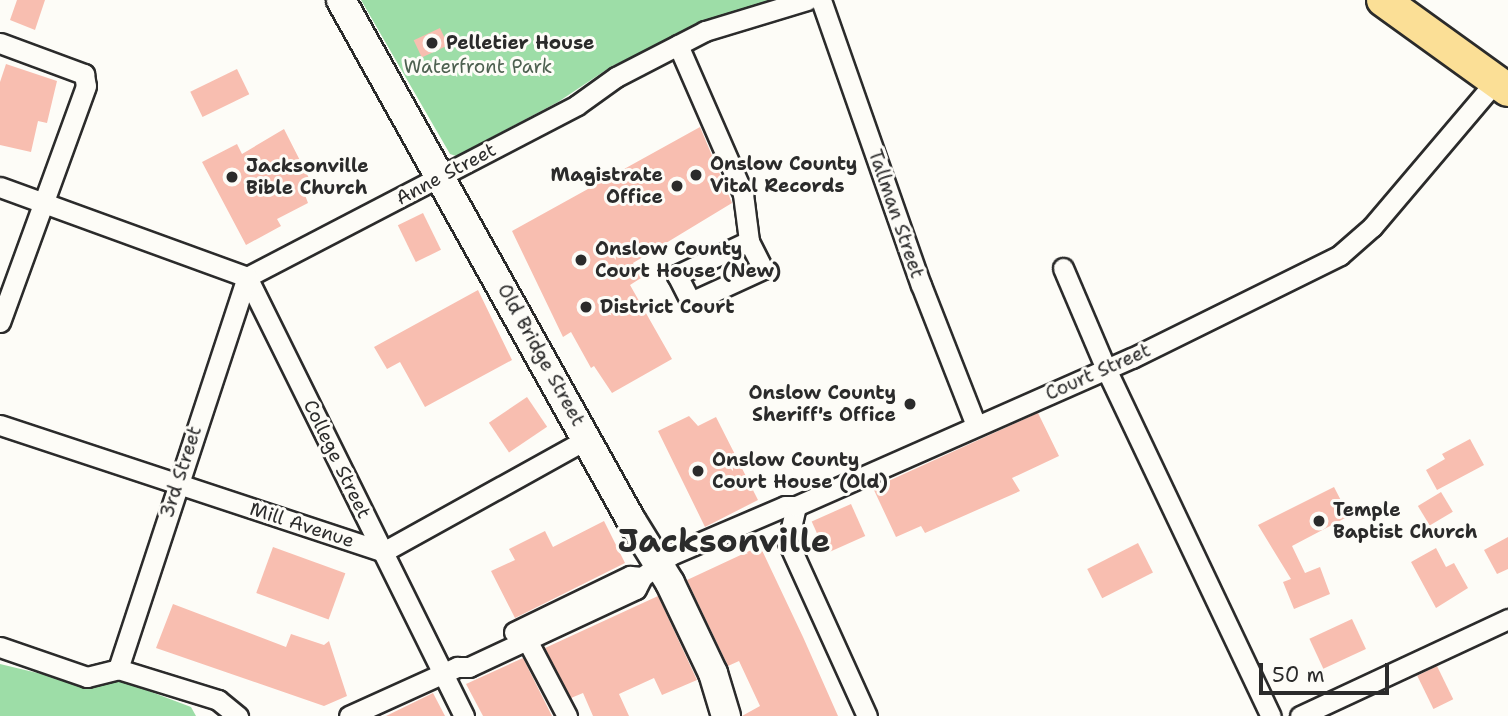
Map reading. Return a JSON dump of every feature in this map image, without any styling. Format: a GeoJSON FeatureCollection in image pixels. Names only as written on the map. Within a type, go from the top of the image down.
{"type":"FeatureCollection","features":[{"type":"Feature","properties":{"kind":"main road","name":"Old Bridge Street"},"geometry":{"type":"LineString","coordinates":[[341,0],[443,177],[587,439],[652,571],[713,673],[726,716]]}},
{"type":"Feature","properties":{"kind":"main road"},"geometry":{"type":"LineString","coordinates":[[1383,0],[1502,86]]}},
{"type":"Feature","properties":{"kind":"street","name":"Anne Street"},"geometry":{"type":"LineString","coordinates":[[247,277],[443,177],[705,31],[807,0]]}},
{"type":"Feature","properties":{"kind":"street","name":"Tallman Street"},"geometry":{"type":"LineString","coordinates":[[821,0],[921,285],[976,425]]}},
{"type":"Feature","properties":{"kind":"street"},"geometry":{"type":"LineString","coordinates":[[0,43],[84,74],[86,86],[0,323]]}},
{"type":"Feature","properties":{"kind":"street"},"geometry":{"type":"LineString","coordinates":[[678,45],[743,194],[749,241]]}},
{"type":"Feature","properties":{"kind":"street","name":"Court Street"},"geometry":{"type":"LineString","coordinates":[[349,716],[450,670],[468,667],[636,589],[673,554],[785,506],[796,506],[1105,369],[1340,255],[1372,227],[1502,86]]}},
{"type":"Feature","properties":{"kind":"street"},"geometry":{"type":"LineString","coordinates":[[0,187],[247,277]]}},
{"type":"Feature","properties":{"kind":"street"},"geometry":{"type":"LineString","coordinates":[[1063,268],[1105,369],[1271,716]]}},
{"type":"Feature","properties":{"kind":"street","name":"3rd Street"},"geometry":{"type":"LineString","coordinates":[[118,668],[176,485],[247,277]]}},
{"type":"Feature","properties":{"kind":"street","name":"College Street"},"geometry":{"type":"LineString","coordinates":[[247,277],[383,552],[450,670],[464,716]]}},
{"type":"Feature","properties":{"kind":"street","name":"Mill Avenue"},"geometry":{"type":"LineString","coordinates":[[0,425],[383,552]]}},
{"type":"Feature","properties":{"kind":"street"},"geometry":{"type":"LineString","coordinates":[[383,552],[587,439]]}},
{"type":"Feature","properties":{"kind":"street"},"geometry":{"type":"LineString","coordinates":[[796,506],[788,542],[867,716]]}},
{"type":"Feature","properties":{"kind":"street","name":"Court Street"},"geometry":{"type":"LineString","coordinates":[[450,670],[464,656],[630,576],[652,571]]}},
{"type":"Feature","properties":{"kind":"street"},"geometry":{"type":"LineString","coordinates":[[1300,716],[1508,619]]}},
{"type":"Feature","properties":{"kind":"street"},"geometry":{"type":"LineString","coordinates":[[527,640],[567,716]]}},
{"type":"Feature","properties":{"kind":"street"},"geometry":{"type":"LineString","coordinates":[[0,647],[87,677],[118,668],[218,700],[238,716]]}},
{"type":"Feature","properties":{"kind":"green space","name":"Waterfront Park"},"geometry":{"type":"Polygon","coordinates":[[[361,0],[778,0],[713,19],[612,66],[558,102],[456,156],[450,154],[361,0]]]}},
{"type":"Feature","properties":{"kind":"green space"},"geometry":{"type":"Polygon","coordinates":[[[0,664],[79,683],[109,676],[191,707],[196,716],[0,716],[0,664]]]}},
{"type":"Feature","properties":{"kind":"building"},"geometry":{"type":"Polygon","coordinates":[[[17,0],[45,0],[35,30],[10,20],[17,0]]]}},
{"type":"Feature","properties":{"kind":"building","name":"Pelletier House"},"geometry":{"type":"Polygon","coordinates":[[[440,28],[448,45],[422,57],[414,40],[440,28]]]}},
{"type":"Feature","properties":{"kind":"building"},"geometry":{"type":"Polygon","coordinates":[[[6,64],[57,81],[47,123],[38,121],[31,152],[0,145],[0,82],[6,64]]]}},
{"type":"Feature","properties":{"kind":"building"},"geometry":{"type":"Polygon","coordinates":[[[237,69],[249,94],[203,117],[190,92],[237,69]]]}},
{"type":"Feature","properties":{"kind":"building","name":"Onslow County Court House (New)"},"geometry":{"type":"Polygon","coordinates":[[[700,127],[732,203],[633,263],[641,278],[630,285],[672,359],[612,393],[594,366],[591,368],[571,332],[563,337],[512,231],[700,127]]]}},
{"type":"Feature","properties":{"kind":"building"},"geometry":{"type":"Polygon","coordinates":[[[284,129],[315,190],[305,195],[308,203],[277,219],[281,226],[246,245],[202,162],[237,144],[242,154],[284,129]]]}},
{"type":"Feature","properties":{"kind":"building"},"geometry":{"type":"Polygon","coordinates":[[[423,213],[441,250],[416,262],[398,225],[423,213]]]}},
{"type":"Feature","properties":{"kind":"building"},"geometry":{"type":"Polygon","coordinates":[[[478,290],[512,360],[425,407],[400,362],[387,369],[374,347],[478,290]]]}},
{"type":"Feature","properties":{"kind":"building"},"geometry":{"type":"Polygon","coordinates":[[[527,397],[547,427],[509,453],[489,423],[527,397]]]}},
{"type":"Feature","properties":{"kind":"building"},"geometry":{"type":"Polygon","coordinates":[[[1038,413],[1059,456],[1012,478],[1020,491],[925,533],[921,526],[896,537],[873,488],[1038,413]]]}},
{"type":"Feature","properties":{"kind":"building","name":"Onslow County Court House (Old)"},"geometry":{"type":"Polygon","coordinates":[[[689,416],[698,426],[716,417],[758,500],[705,527],[658,431],[689,416]]]}},
{"type":"Feature","properties":{"kind":"building"},"geometry":{"type":"Polygon","coordinates":[[[1470,439],[1484,465],[1437,490],[1426,470],[1445,459],[1442,454],[1470,439]]]}},
{"type":"Feature","properties":{"kind":"building"},"geometry":{"type":"Polygon","coordinates":[[[1334,487],[1349,516],[1292,546],[1305,573],[1320,567],[1330,594],[1294,609],[1283,582],[1291,579],[1258,525],[1334,487]]]}},
{"type":"Feature","properties":{"kind":"building"},"geometry":{"type":"Polygon","coordinates":[[[1441,492],[1453,512],[1430,526],[1418,506],[1441,492]]]}},
{"type":"Feature","properties":{"kind":"building"},"geometry":{"type":"Polygon","coordinates":[[[851,504],[865,536],[826,553],[812,521],[851,504]]]}},
{"type":"Feature","properties":{"kind":"building"},"geometry":{"type":"Polygon","coordinates":[[[604,521],[625,563],[515,618],[491,571],[515,560],[509,549],[545,531],[553,547],[604,521]]]}},
{"type":"Feature","properties":{"kind":"building"},"geometry":{"type":"Polygon","coordinates":[[[1508,537],[1508,569],[1497,574],[1484,550],[1508,537]]]}},
{"type":"Feature","properties":{"kind":"building"},"geometry":{"type":"Polygon","coordinates":[[[1138,543],[1153,572],[1102,598],[1087,569],[1138,543]]]}},
{"type":"Feature","properties":{"kind":"building"},"geometry":{"type":"Polygon","coordinates":[[[760,546],[838,716],[742,716],[760,706],[739,661],[728,666],[687,580],[760,546]]]}},
{"type":"Feature","properties":{"kind":"building"},"geometry":{"type":"Polygon","coordinates":[[[273,547],[345,573],[329,619],[256,593],[273,547]]]}},
{"type":"Feature","properties":{"kind":"building"},"geometry":{"type":"Polygon","coordinates":[[[1436,548],[1446,567],[1454,563],[1468,588],[1436,608],[1411,562],[1436,548]]]}},
{"type":"Feature","properties":{"kind":"building"},"geometry":{"type":"Polygon","coordinates":[[[658,596],[697,680],[662,695],[654,678],[619,694],[629,716],[593,716],[583,693],[571,698],[545,648],[658,596]]]}},
{"type":"Feature","properties":{"kind":"building"},"geometry":{"type":"Polygon","coordinates":[[[173,604],[286,647],[291,634],[324,645],[329,641],[347,696],[324,706],[156,648],[173,604]]]}},
{"type":"Feature","properties":{"kind":"building"},"geometry":{"type":"Polygon","coordinates":[[[1352,619],[1366,649],[1323,669],[1309,639],[1352,619]]]}},
{"type":"Feature","properties":{"kind":"building"},"geometry":{"type":"Polygon","coordinates":[[[523,658],[552,716],[483,716],[466,684],[523,658]]]}},
{"type":"Feature","properties":{"kind":"building"},"geometry":{"type":"Polygon","coordinates":[[[1437,666],[1453,699],[1433,709],[1417,676],[1437,666]]]}},
{"type":"Feature","properties":{"kind":"building"},"geometry":{"type":"Polygon","coordinates":[[[433,693],[445,716],[386,716],[433,693]]]}},
{"type":"Feature","properties":{"kind":"place","name":"Pelletier House"},"geometry":{"type":"Point","coordinates":[432,43]}},
{"type":"Feature","properties":{"kind":"place","name":"Onslow County Vital Records"},"geometry":{"type":"Point","coordinates":[696,175]}},
{"type":"Feature","properties":{"kind":"place","name":"Jacksonville Bible Church"},"geometry":{"type":"Point","coordinates":[232,177]}},
{"type":"Feature","properties":{"kind":"place","name":"Magistrate Office"},"geometry":{"type":"Point","coordinates":[677,186]}},
{"type":"Feature","properties":{"kind":"place","name":"Onslow County Court House (New)"},"geometry":{"type":"Point","coordinates":[581,260]}},
{"type":"Feature","properties":{"kind":"place","name":"District Court"},"geometry":{"type":"Point","coordinates":[586,307]}},
{"type":"Feature","properties":{"kind":"place","name":"Onslow County Sheriff's Office"},"geometry":{"type":"Point","coordinates":[910,404]}},
{"type":"Feature","properties":{"kind":"place","name":"Onslow County Court House (Old)"},"geometry":{"type":"Point","coordinates":[698,471]}},
{"type":"Feature","properties":{"kind":"place","name":"Temple Baptist Church"},"geometry":{"type":"Point","coordinates":[1319,521]}},
{"type":"Feature","properties":{"kind":"district","name":"Jacksonville"},"geometry":{"type":"Point","coordinates":[724,541]}}]}
